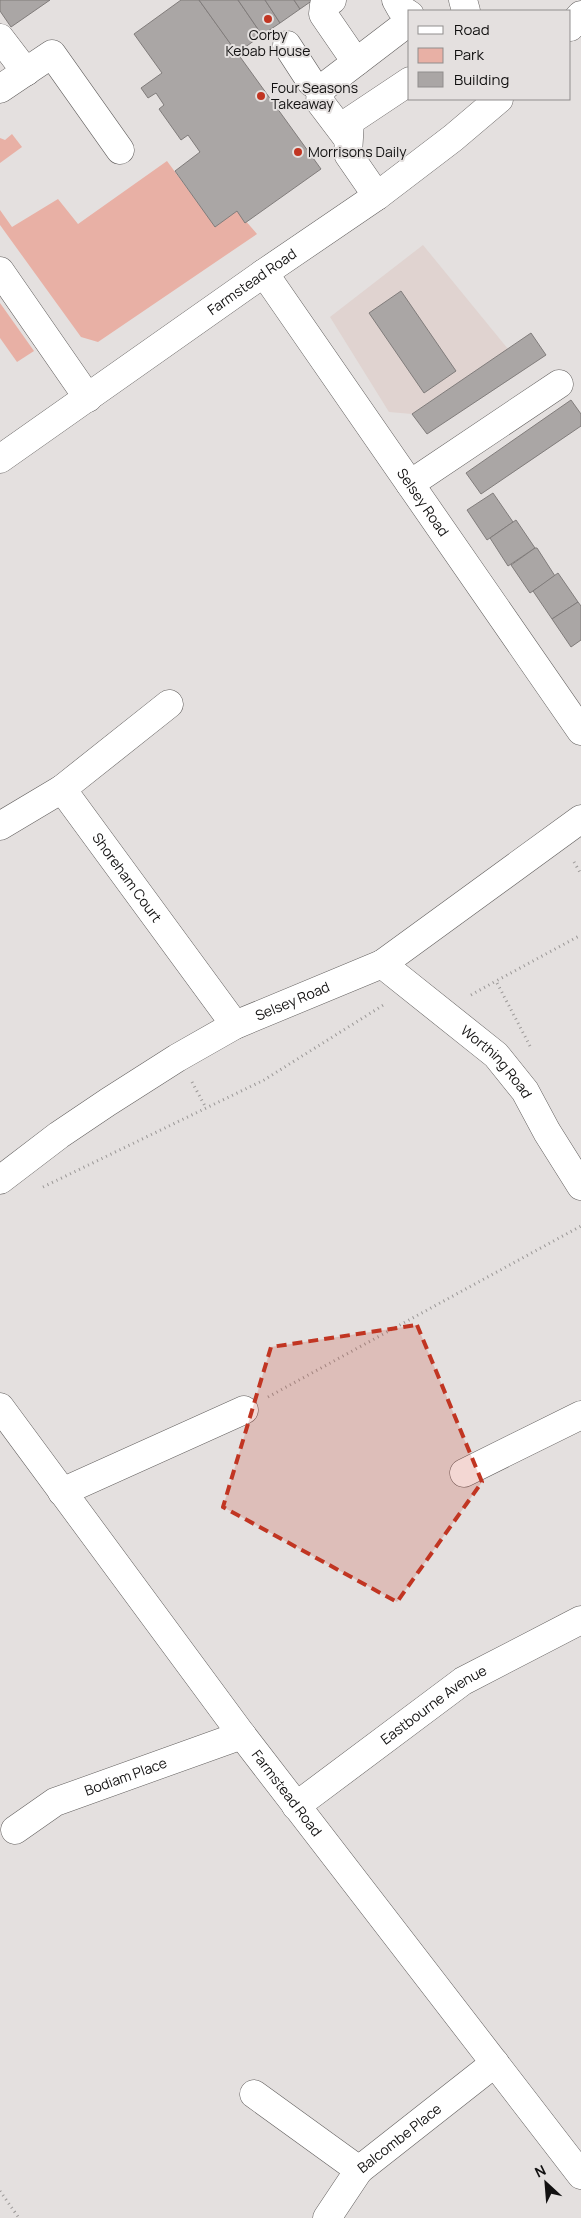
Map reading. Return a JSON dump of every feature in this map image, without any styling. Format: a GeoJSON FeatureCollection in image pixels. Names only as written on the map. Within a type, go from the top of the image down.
{"type":"FeatureCollection","features":[{"type":"Feature","properties":{"kind":"street"},"geometry":{"type":"LineString","coordinates":[[332,0],[324,5],[323,14],[356,62]]}},
{"type":"Feature","properties":{"kind":"street"},"geometry":{"type":"LineString","coordinates":[[396,0],[401,9],[408,14]]}},
{"type":"Feature","properties":{"kind":"street"},"geometry":{"type":"LineString","coordinates":[[571,26],[581,15]]}},
{"type":"Feature","properties":{"kind":"street"},"geometry":{"type":"LineString","coordinates":[[348,139],[320,102],[321,89],[408,23]]}},
{"type":"Feature","properties":{"kind":"street"},"geometry":{"type":"LineString","coordinates":[[0,38],[26,72]]}},
{"type":"Feature","properties":{"kind":"street"},"geometry":{"type":"LineString","coordinates":[[287,45],[311,82],[321,89]]}},
{"type":"Feature","properties":{"kind":"street"},"geometry":{"type":"LineString","coordinates":[[0,90],[52,54],[120,150]]}},
{"type":"Feature","properties":{"kind":"street"},"geometry":{"type":"LineString","coordinates":[[377,196],[348,154],[350,121],[408,82]]}},
{"type":"Feature","properties":{"kind":"street","name":"Farmstead Road"},"geometry":{"type":"LineString","coordinates":[[0,460],[264,273],[377,196],[453,138],[498,100]]}},
{"type":"Feature","properties":{"kind":"street"},"geometry":{"type":"LineString","coordinates":[[0,271],[88,398]]}},
{"type":"Feature","properties":{"kind":"street","name":"Selsey Road"},"geometry":{"type":"LineString","coordinates":[[264,273],[581,731]]}},
{"type":"Feature","properties":{"kind":"street"},"geometry":{"type":"LineString","coordinates":[[410,484],[559,384]]}},
{"type":"Feature","properties":{"kind":"street"},"geometry":{"type":"LineString","coordinates":[[0,826],[62,788],[170,704]]}},
{"type":"Feature","properties":{"kind":"street","name":"Shoreham Court"},"geometry":{"type":"LineString","coordinates":[[62,788],[235,1025]]}},
{"type":"Feature","properties":{"kind":"street","name":"Selsey Road"},"geometry":{"type":"LineString","coordinates":[[0,1180],[59,1135],[108,1102],[177,1058],[235,1025],[382,964],[581,819]]}},
{"type":"Feature","properties":{"kind":"street","name":"Worthing Road"},"geometry":{"type":"LineString","coordinates":[[382,964],[496,1055],[525,1091],[547,1132],[581,1186]]}},
{"type":"Feature","properties":{"kind":"street","name":"Farmstead Road"},"geometry":{"type":"LineString","coordinates":[[0,1408],[242,1735],[581,2175]]}},
{"type":"Feature","properties":{"kind":"street"},"geometry":{"type":"LineString","coordinates":[[62,1492],[244,1410]]}},
{"type":"Feature","properties":{"kind":"street"},"geometry":{"type":"LineString","coordinates":[[464,1473],[581,1416]]}},
{"type":"Feature","properties":{"kind":"street","name":"Eastbourne Avenue"},"geometry":{"type":"LineString","coordinates":[[296,1806],[463,1681],[581,1620]]}},
{"type":"Feature","properties":{"kind":"street","name":"Bodiam Place"},"geometry":{"type":"LineString","coordinates":[[16,1830],[55,1802],[242,1735]]}},
{"type":"Feature","properties":{"kind":"street","name":"Balcombe Place"},"geometry":{"type":"LineString","coordinates":[[254,2094],[359,2170],[495,2063]]}},
{"type":"Feature","properties":{"kind":"street"},"geometry":{"type":"LineString","coordinates":[[327,2218],[359,2170]]}},
{"type":"Feature","properties":{"kind":"path"},"geometry":{"type":"LineString","coordinates":[[532,1050],[496,981],[581,935]]}},
{"type":"Feature","properties":{"kind":"path"},"geometry":{"type":"LineString","coordinates":[[36,1190],[264,1080],[376,1010],[409,985]]}},
{"type":"Feature","properties":{"kind":"path"},"geometry":{"type":"LineString","coordinates":[[244,1410],[581,1226]]}},
{"type":"Feature","properties":{"kind":"path"},"geometry":{"type":"LineString","coordinates":[[0,2190],[19,2218]]}},
{"type":"Feature","properties":{"kind":"highlighted area"},"geometry":{"type":"Polygon","coordinates":[[[417,1325],[482,1482],[397,1602],[223,1507],[271,1347],[417,1325]]]}},
{"type":"Feature","properties":{"kind":"shaded area"},"geometry":{"type":"Polygon","coordinates":[[[423,245],[508,349],[412,414],[389,412],[330,317],[423,245]]]}},
{"type":"Feature","properties":{"kind":"green space"},"geometry":{"type":"Polygon","coordinates":[[[12,134],[22,147],[0,163],[0,138],[5,140],[12,134]]]}},
{"type":"Feature","properties":{"kind":"green space"},"geometry":{"type":"Polygon","coordinates":[[[167,161],[215,226],[237,211],[257,234],[98,342],[81,337],[0,225],[0,210],[12,227],[58,199],[78,224],[167,161]]]}},
{"type":"Feature","properties":{"kind":"green space"},"geometry":{"type":"Polygon","coordinates":[[[0,303],[34,351],[17,362],[0,338],[0,303]]]}},
{"type":"Feature","properties":{"kind":"building"},"geometry":{"type":"Polygon","coordinates":[[[0,0],[50,0],[11,27],[0,11],[0,0]]]}},
{"type":"Feature","properties":{"kind":"building"},"geometry":{"type":"Polygon","coordinates":[[[181,0],[199,0],[321,169],[245,223],[237,211],[215,227],[175,171],[200,152],[188,135],[181,140],[159,109],[164,105],[156,93],[148,98],[141,88],[162,73],[134,34],[181,0]]]}},
{"type":"Feature","properties":{"kind":"building"},"geometry":{"type":"Polygon","coordinates":[[[199,0],[238,0],[262,35],[237,53],[199,0]]]}},
{"type":"Feature","properties":{"kind":"building"},"geometry":{"type":"Polygon","coordinates":[[[238,0],[265,0],[280,23],[262,35],[238,0]]]}},
{"type":"Feature","properties":{"kind":"building"},"geometry":{"type":"Polygon","coordinates":[[[265,0],[294,0],[300,9],[280,23],[265,0]]]}},
{"type":"Feature","properties":{"kind":"building"},"geometry":{"type":"Polygon","coordinates":[[[294,0],[313,0],[300,9],[294,0]]]}},
{"type":"Feature","properties":{"kind":"building"},"geometry":{"type":"Polygon","coordinates":[[[401,291],[456,371],[424,393],[369,313],[401,291]]]}},
{"type":"Feature","properties":{"kind":"building"},"geometry":{"type":"Polygon","coordinates":[[[531,333],[546,355],[427,434],[412,414],[531,333]]]}},
{"type":"Feature","properties":{"kind":"building"},"geometry":{"type":"Polygon","coordinates":[[[571,400],[581,414],[581,426],[481,494],[466,473],[571,400]]]}},
{"type":"Feature","properties":{"kind":"building"},"geometry":{"type":"Polygon","coordinates":[[[493,493],[513,522],[487,540],[467,510],[493,493]]]}},
{"type":"Feature","properties":{"kind":"building"},"geometry":{"type":"Polygon","coordinates":[[[516,520],[535,548],[508,566],[490,538],[516,520]]]}},
{"type":"Feature","properties":{"kind":"building"},"geometry":{"type":"Polygon","coordinates":[[[537,548],[555,576],[530,593],[511,565],[537,548]]]}},
{"type":"Feature","properties":{"kind":"building"},"geometry":{"type":"Polygon","coordinates":[[[558,573],[578,602],[552,619],[533,591],[558,573]]]}},
{"type":"Feature","properties":{"kind":"building"},"geometry":{"type":"Polygon","coordinates":[[[578,602],[581,606],[581,640],[571,647],[552,619],[578,602]]]}},
{"type":"Feature","properties":{"kind":"place","name":"Corby Kebab House"},"geometry":{"type":"Point","coordinates":[268,19]}},
{"type":"Feature","properties":{"kind":"place","name":"Four Seasons Takeaway"},"geometry":{"type":"Point","coordinates":[261,96]}},
{"type":"Feature","properties":{"kind":"place","name":"Morrisons Daily"},"geometry":{"type":"Point","coordinates":[298,152]}}]}
